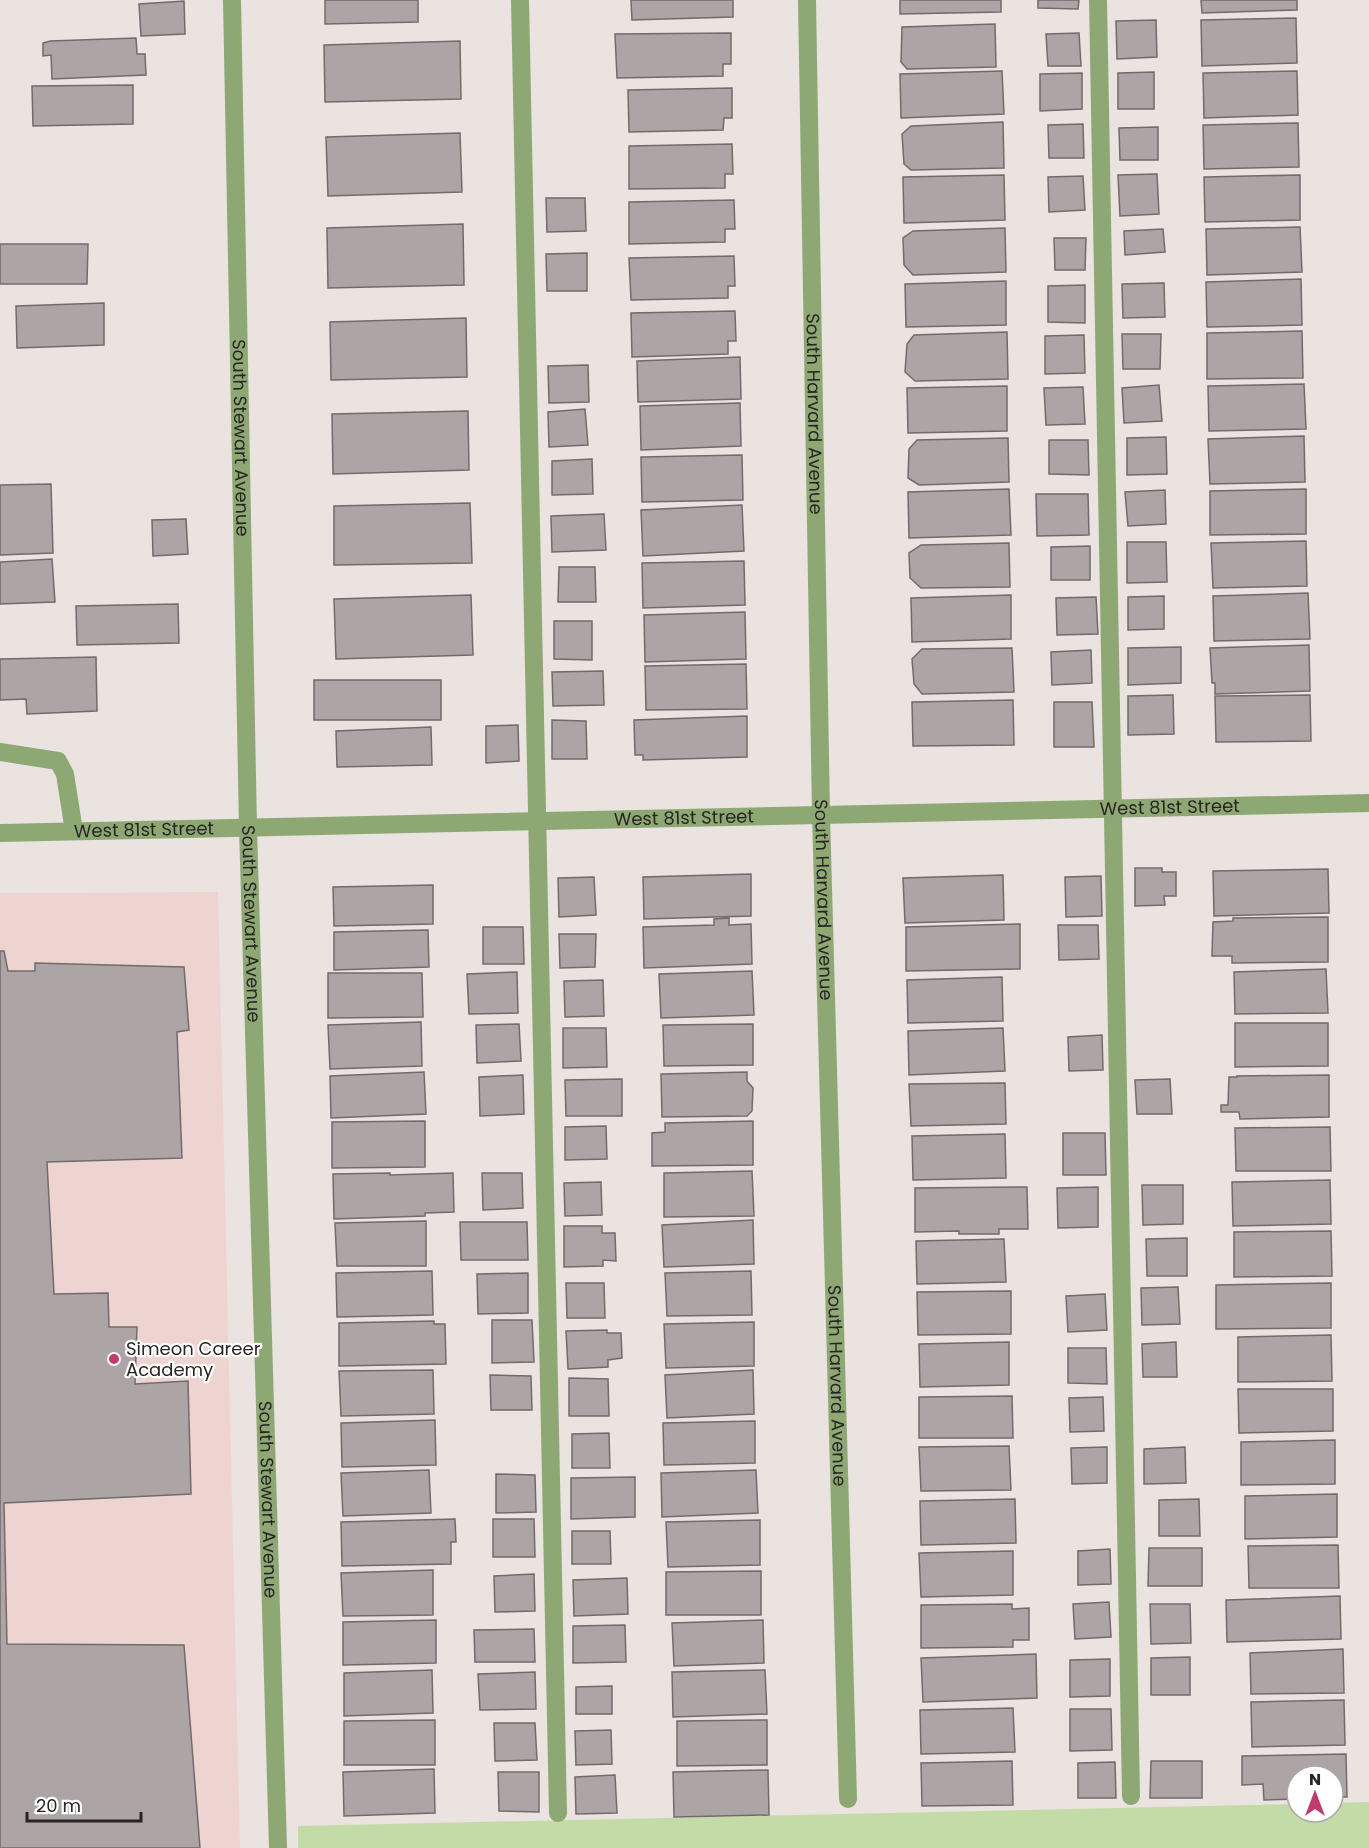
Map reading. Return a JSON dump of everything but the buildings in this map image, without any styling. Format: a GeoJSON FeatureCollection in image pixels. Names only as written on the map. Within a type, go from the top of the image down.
{"type":"FeatureCollection","features":[{"type":"Feature","properties":{"kind":"street","name":"South Stewart Avenue"},"geometry":{"type":"LineString","coordinates":[[232,0],[248,828],[278,1848]]}},
{"type":"Feature","properties":{"kind":"street"},"geometry":{"type":"LineString","coordinates":[[520,0],[558,1813]]}},
{"type":"Feature","properties":{"kind":"street","name":"South Harvard Avenue"},"geometry":{"type":"LineString","coordinates":[[807,0],[821,814],[848,1799]]}},
{"type":"Feature","properties":{"kind":"street"},"geometry":{"type":"LineString","coordinates":[[1098,0],[1131,1796]]}},
{"type":"Feature","properties":{"kind":"street"},"geometry":{"type":"LineString","coordinates":[[0,752],[58,761],[62,765],[74,831]]}},
{"type":"Feature","properties":{"kind":"street","name":"West 81st Street"},"geometry":{"type":"LineString","coordinates":[[0,833],[1369,803]]}},
{"type":"Feature","properties":{"kind":"shaded area","name":"Simeon Career Academy"},"geometry":{"type":"Polygon","coordinates":[[[218,892],[240,1848],[0,1848],[0,893],[218,892]]]}},
{"type":"Feature","properties":{"kind":"green space"},"geometry":{"type":"Polygon","coordinates":[[[1369,1802],[1369,1848],[298,1848],[298,1826],[1285,1804],[1285,1824],[1345,1824],[1345,1803],[1369,1802]]]}},
{"type":"Feature","properties":{"kind":"place","name":"Simeon Career Academy"},"geometry":{"type":"Point","coordinates":[114,1359]}}]}
